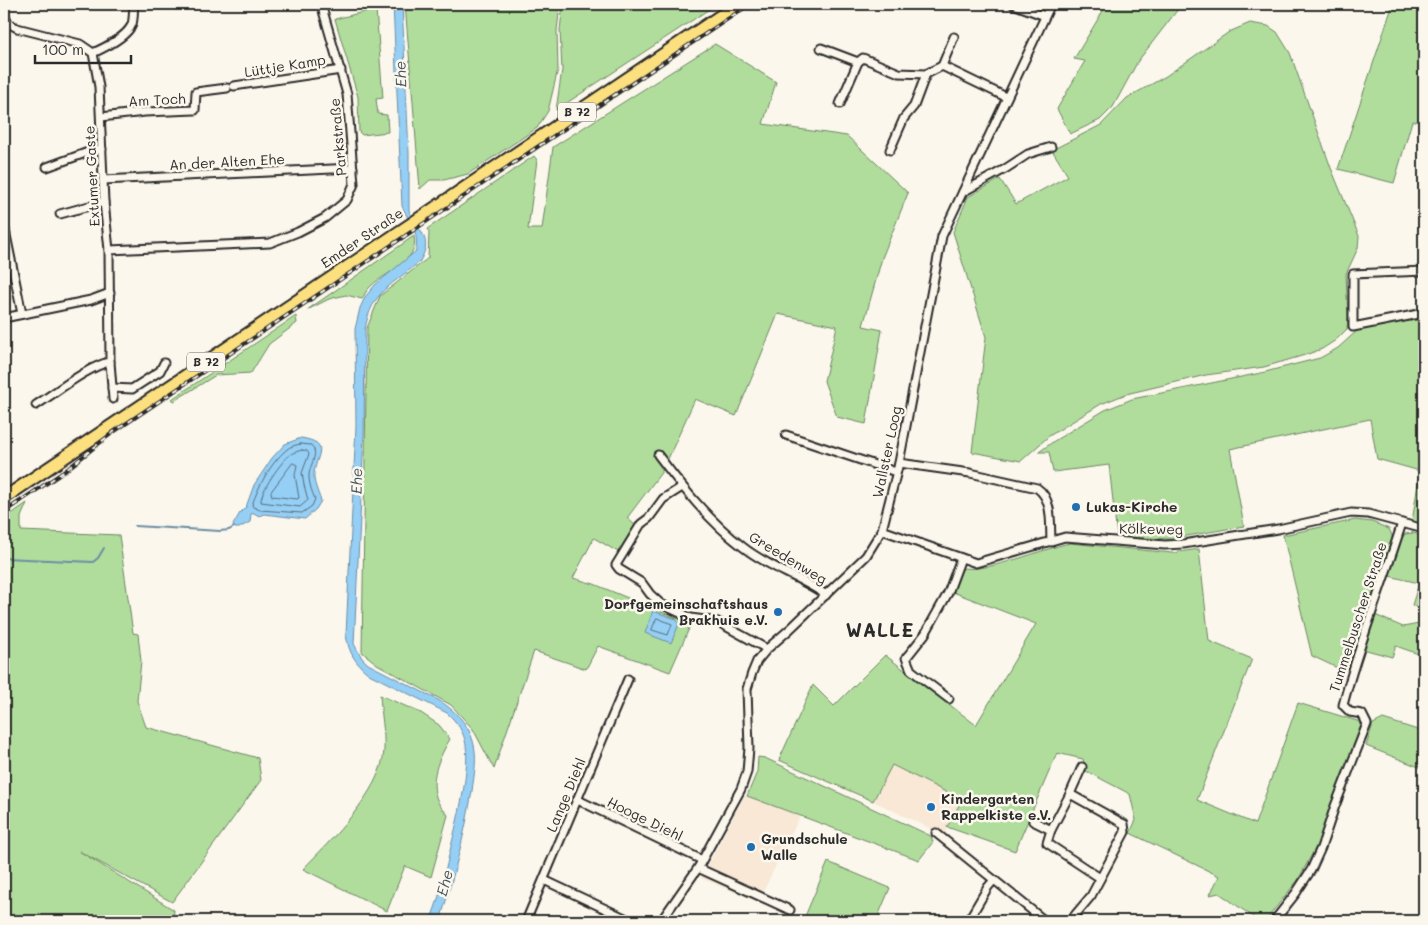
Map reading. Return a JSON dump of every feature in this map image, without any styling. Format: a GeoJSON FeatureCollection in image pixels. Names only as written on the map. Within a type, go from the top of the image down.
{"type":"FeatureCollection","features":[{"type":"Feature","properties":{"kind":"main road","name":"Emder Straße"},"geometry":{"type":"LineString","coordinates":[[4,498],[738,4]]}},
{"type":"Feature","properties":{"kind":"street"},"geometry":{"type":"LineString","coordinates":[[4,13],[8,23],[17,28],[80,44],[93,53],[129,31],[132,24],[134,4]]}},
{"type":"Feature","properties":{"kind":"street","name":"Parkstraße"},"geometry":{"type":"LineString","coordinates":[[109,250],[270,243],[298,232],[325,218],[348,200],[354,184],[347,94],[321,4]]}},
{"type":"Feature","properties":{"kind":"street"},"geometry":{"type":"LineString","coordinates":[[1013,4],[1045,16]]}},
{"type":"Feature","properties":{"kind":"street","name":"Wallster Loog"},"geometry":{"type":"LineString","coordinates":[[661,921],[698,868],[741,789],[747,772],[749,744],[747,690],[757,661],[767,649],[866,556],[882,530],[899,463],[942,236],[1051,4]]}},
{"type":"Feature","properties":{"kind":"street"},"geometry":{"type":"LineString","coordinates":[[840,104],[858,62],[863,58],[900,73],[926,74],[942,66],[954,37]]}},
{"type":"Feature","properties":{"kind":"street"},"geometry":{"type":"LineString","coordinates":[[821,48],[858,62]]}},
{"type":"Feature","properties":{"kind":"street","name":"Extumer Gaste"},"geometry":{"type":"LineString","coordinates":[[93,53],[99,87],[104,202],[109,250],[110,362],[113,400]]}},
{"type":"Feature","properties":{"kind":"street"},"geometry":{"type":"LineString","coordinates":[[942,66],[1006,97]]}},
{"type":"Feature","properties":{"kind":"street","name":"Lüttje Kamp"},"geometry":{"type":"LineString","coordinates":[[230,87],[341,70]]}},
{"type":"Feature","properties":{"kind":"street"},"geometry":{"type":"LineString","coordinates":[[890,150],[904,118],[914,106],[926,74]]}},
{"type":"Feature","properties":{"kind":"street","name":"Am Toch"},"geometry":{"type":"LineString","coordinates":[[101,117],[145,112],[195,110],[196,92],[230,87]]}},
{"type":"Feature","properties":{"kind":"street"},"geometry":{"type":"LineString","coordinates":[[963,192],[1006,170],[1028,154],[1051,147]]}},
{"type":"Feature","properties":{"kind":"street"},"geometry":{"type":"LineString","coordinates":[[47,167],[102,149]]}},
{"type":"Feature","properties":{"kind":"street","name":"An der Alten Ehe"},"geometry":{"type":"LineString","coordinates":[[103,180],[353,168]]}},
{"type":"Feature","properties":{"kind":"street"},"geometry":{"type":"LineString","coordinates":[[60,214],[104,202]]}},
{"type":"Feature","properties":{"kind":"street"},"geometry":{"type":"LineString","coordinates":[[4,226],[22,314]]}},
{"type":"Feature","properties":{"kind":"street"},"geometry":{"type":"LineString","coordinates":[[1424,271],[1353,274],[1353,327],[1424,313]]}},
{"type":"Feature","properties":{"kind":"street"},"geometry":{"type":"LineString","coordinates":[[4,318],[91,300],[110,293]]}},
{"type":"Feature","properties":{"kind":"street"},"geometry":{"type":"LineString","coordinates":[[36,405],[83,374],[110,362]]}},
{"type":"Feature","properties":{"kind":"street"},"geometry":{"type":"LineString","coordinates":[[112,388],[132,388],[160,371],[164,363]]}},
{"type":"Feature","properties":{"kind":"street"},"geometry":{"type":"LineString","coordinates":[[786,435],[896,472]]}},
{"type":"Feature","properties":{"kind":"street","name":"Greedenweg"},"geometry":{"type":"LineString","coordinates":[[658,454],[700,508],[743,548],[826,595]]}},
{"type":"Feature","properties":{"kind":"street"},"geometry":{"type":"LineString","coordinates":[[899,463],[970,473],[1037,488],[1046,494],[1050,511],[1051,542]]}},
{"type":"Feature","properties":{"kind":"street"},"geometry":{"type":"LineString","coordinates":[[682,487],[664,499],[649,518],[641,524],[616,565],[619,569],[642,583],[661,604],[691,618],[718,622],[767,649]]}},
{"type":"Feature","properties":{"kind":"street","name":"Kölkeweg"},"geometry":{"type":"LineString","coordinates":[[882,530],[976,563],[1065,537],[1165,545],[1183,544],[1278,529],[1350,513],[1368,514],[1424,529]]}},
{"type":"Feature","properties":{"kind":"street","name":"Tummelbuscher Straße"},"geometry":{"type":"LineString","coordinates":[[1274,921],[1311,870],[1367,724],[1362,714],[1350,712],[1342,705],[1366,627],[1386,575],[1402,523]]}},
{"type":"Feature","properties":{"kind":"street"},"geometry":{"type":"LineString","coordinates":[[949,699],[911,670],[906,658],[925,634],[948,594],[961,558]]}},
{"type":"Feature","properties":{"kind":"street","name":"Lange Diehl"},"geometry":{"type":"LineString","coordinates":[[526,921],[628,678]]}},
{"type":"Feature","properties":{"kind":"street"},"geometry":{"type":"LineString","coordinates":[[1082,767],[1047,841],[1049,845],[1100,878]]}},
{"type":"Feature","properties":{"kind":"street"},"geometry":{"type":"LineString","coordinates":[[1070,794],[1124,824],[1124,836],[1091,896],[1070,921]]}},
{"type":"Feature","properties":{"kind":"street","name":"Hooge Diehl"},"geometry":{"type":"LineString","coordinates":[[578,800],[702,860]]}},
{"type":"Feature","properties":{"kind":"street"},"geometry":{"type":"LineString","coordinates":[[1033,821],[1051,830]]}},
{"type":"Feature","properties":{"kind":"street"},"geometry":{"type":"LineString","coordinates":[[936,833],[1045,921]]}},
{"type":"Feature","properties":{"kind":"street"},"geometry":{"type":"LineString","coordinates":[[698,868],[790,910]]}},
{"type":"Feature","properties":{"kind":"street"},"geometry":{"type":"LineString","coordinates":[[544,880],[631,921]]}},
{"type":"Feature","properties":{"kind":"street"},"geometry":{"type":"LineString","coordinates":[[968,921],[994,880]]}},
{"type":"Feature","properties":{"kind":"shaded area"},"geometry":{"type":"Polygon","coordinates":[[[892,765],[962,800],[944,835],[873,801],[892,765]]]}},
{"type":"Feature","properties":{"kind":"shaded area","name":"Grundschule Walle"},"geometry":{"type":"Polygon","coordinates":[[[745,795],[800,816],[758,902],[701,878],[745,795]]]}},
{"type":"Feature","properties":{"kind":"green space"},"geometry":{"type":"Polygon","coordinates":[[[405,4],[560,4],[557,31],[558,69],[548,111],[537,128],[468,174],[444,180],[430,180],[420,189],[405,4]]]}},
{"type":"Feature","properties":{"kind":"green space"},"geometry":{"type":"Polygon","coordinates":[[[563,4],[717,4],[556,110],[562,70],[560,30],[563,4]]]}},
{"type":"Feature","properties":{"kind":"green space"},"geometry":{"type":"Polygon","coordinates":[[[1107,4],[1182,4],[1138,61],[1113,107],[1100,120],[1070,134],[1057,109],[1085,61],[1074,59],[1107,4]]]}},
{"type":"Feature","properties":{"kind":"green space"},"geometry":{"type":"Polygon","coordinates":[[[1393,4],[1424,4],[1424,122],[1412,121],[1394,183],[1338,169],[1393,4]]]}},
{"type":"Feature","properties":{"kind":"green space"},"geometry":{"type":"Polygon","coordinates":[[[376,9],[383,98],[376,99],[378,114],[387,115],[388,132],[362,135],[359,132],[358,97],[335,19],[376,9]]]}},
{"type":"Feature","properties":{"kind":"green space"},"geometry":{"type":"Polygon","coordinates":[[[1250,23],[1268,26],[1277,32],[1290,53],[1331,168],[1359,236],[1358,248],[1346,274],[1347,329],[1336,340],[1322,349],[1305,355],[1264,367],[1206,375],[1126,394],[1101,404],[1049,436],[1021,461],[972,452],[986,337],[953,232],[968,197],[1000,179],[1016,204],[1068,176],[1052,150],[1101,125],[1127,98],[1166,76],[1229,32],[1250,23]]]}},
{"type":"Feature","properties":{"kind":"green space"},"geometry":{"type":"Polygon","coordinates":[[[715,44],[776,82],[763,124],[847,136],[908,193],[882,258],[863,326],[882,330],[866,424],[837,417],[824,381],[837,326],[778,314],[736,416],[695,399],[663,470],[627,518],[635,525],[618,552],[594,538],[573,578],[594,584],[691,624],[670,672],[598,646],[586,669],[534,651],[494,769],[473,729],[451,705],[377,664],[362,652],[367,328],[380,296],[428,258],[429,232],[427,229],[534,156],[537,160],[528,229],[542,229],[553,147],[715,44]]]}},
{"type":"Feature","properties":{"kind":"green space"},"geometry":{"type":"Polygon","coordinates":[[[414,236],[414,245],[406,260],[367,290],[362,299],[346,295],[329,299],[307,310],[414,236]]]}},
{"type":"Feature","properties":{"kind":"green space"},"geometry":{"type":"Polygon","coordinates":[[[296,316],[297,323],[269,344],[251,373],[216,375],[174,401],[172,399],[296,316]]]}},
{"type":"Feature","properties":{"kind":"green space"},"geometry":{"type":"Polygon","coordinates":[[[1424,319],[1424,526],[1412,522],[1420,471],[1377,459],[1370,419],[1230,449],[1244,526],[1170,539],[1117,537],[1109,465],[1053,472],[1049,452],[1039,452],[1105,410],[1132,399],[1261,373],[1320,358],[1338,348],[1360,328],[1424,319]]]}},
{"type":"Feature","properties":{"kind":"green space"},"geometry":{"type":"Polygon","coordinates":[[[27,503],[21,517],[21,531],[119,535],[133,633],[138,634],[141,661],[137,701],[146,727],[258,758],[261,780],[172,902],[79,851],[174,910],[173,921],[4,921],[4,519],[27,503]]]}},
{"type":"Feature","properties":{"kind":"green space"},"geometry":{"type":"Polygon","coordinates":[[[1355,520],[1372,522],[1389,529],[1392,541],[1348,668],[1344,671],[1312,656],[1283,535],[1355,520]]]}},
{"type":"Feature","properties":{"kind":"green space"},"geometry":{"type":"Polygon","coordinates":[[[1413,533],[1424,536],[1424,611],[1412,605],[1419,583],[1389,576],[1402,538],[1405,534],[1413,533]]]}},
{"type":"Feature","properties":{"kind":"green space"},"geometry":{"type":"Polygon","coordinates":[[[1070,543],[1172,553],[1199,549],[1209,641],[1252,659],[1197,800],[1255,824],[1298,703],[1360,722],[1361,725],[1323,834],[1298,880],[1265,921],[1259,921],[1219,893],[1210,895],[1219,876],[1130,833],[1136,820],[1130,794],[1086,771],[1083,759],[1057,753],[1015,851],[947,827],[962,800],[892,765],[873,801],[779,760],[813,685],[834,706],[885,655],[976,725],[1036,624],[953,592],[961,571],[964,568],[987,567],[1070,543]]]}},
{"type":"Feature","properties":{"kind":"green space"},"geometry":{"type":"Polygon","coordinates":[[[1424,612],[1424,656],[1396,646],[1392,657],[1363,649],[1375,615],[1403,627],[1419,624],[1424,612]]]}},
{"type":"Feature","properties":{"kind":"green space"},"geometry":{"type":"Polygon","coordinates":[[[380,695],[421,713],[439,725],[450,739],[436,769],[435,794],[441,807],[448,815],[431,877],[405,866],[387,911],[303,869],[340,830],[365,798],[374,782],[381,766],[384,750],[380,695]]]}},
{"type":"Feature","properties":{"kind":"green space"},"geometry":{"type":"Polygon","coordinates":[[[1383,719],[1424,732],[1424,769],[1366,746],[1373,724],[1383,719]]]}},
{"type":"Feature","properties":{"kind":"green space"},"geometry":{"type":"Polygon","coordinates":[[[758,757],[765,758],[931,836],[933,842],[919,860],[747,796],[757,772],[758,757]]]}},
{"type":"Feature","properties":{"kind":"green space"},"geometry":{"type":"Polygon","coordinates":[[[828,862],[890,888],[876,921],[803,921],[828,862]]]}},
{"type":"Feature","properties":{"kind":"water","name":"Ehe"},"geometry":{"type":"Polygon","coordinates":[[[393,4],[402,4],[409,153],[409,210],[411,217],[425,238],[426,244],[420,261],[378,297],[372,306],[365,330],[364,435],[354,644],[368,664],[440,701],[451,709],[464,723],[473,741],[475,766],[472,791],[458,856],[440,921],[430,921],[441,888],[462,800],[467,757],[464,736],[457,724],[447,713],[364,670],[353,657],[346,635],[356,426],[355,329],[365,297],[375,285],[416,251],[417,244],[415,232],[402,206],[393,4]]]}},
{"type":"Feature","properties":{"kind":"water"},"geometry":{"type":"Polygon","coordinates":[[[301,438],[316,443],[320,450],[314,476],[321,501],[316,509],[305,519],[264,514],[259,516],[254,513],[251,514],[250,522],[235,528],[233,525],[246,507],[254,485],[272,458],[285,444],[301,438]]]}},
{"type":"Feature","properties":{"kind":"water"},"geometry":{"type":"Polygon","coordinates":[[[653,611],[676,619],[679,624],[671,643],[645,633],[653,611]]]}},
{"type":"Feature","properties":{"kind":"waterway"},"geometry":{"type":"LineString","coordinates":[[135,526],[220,531],[229,530],[234,527]]}},
{"type":"Feature","properties":{"kind":"waterway"},"geometry":{"type":"LineString","coordinates":[[4,558],[93,562],[104,548]]}},
{"type":"Feature","properties":{"kind":"railway"},"geometry":{"type":"LineString","coordinates":[[4,512],[65,471],[112,433],[750,4]]}},
{"type":"Feature","properties":{"kind":"place","name":"Lukas-Kirche"},"geometry":{"type":"Point","coordinates":[1076,507]}},
{"type":"Feature","properties":{"kind":"place","name":"Dorfgemeinschaftshaus Brakhuis e.V."},"geometry":{"type":"Point","coordinates":[778,612]}},
{"type":"Feature","properties":{"kind":"place","name":"Kindergarten Rappelkiste e.V."},"geometry":{"type":"Point","coordinates":[931,807]}},
{"type":"Feature","properties":{"kind":"place","name":"Grundschule Walle"},"geometry":{"type":"Point","coordinates":[751,847]}},
{"type":"Feature","properties":{"kind":"district","name":"WALLE"},"geometry":{"type":"Point","coordinates":[880,630]}}]}
